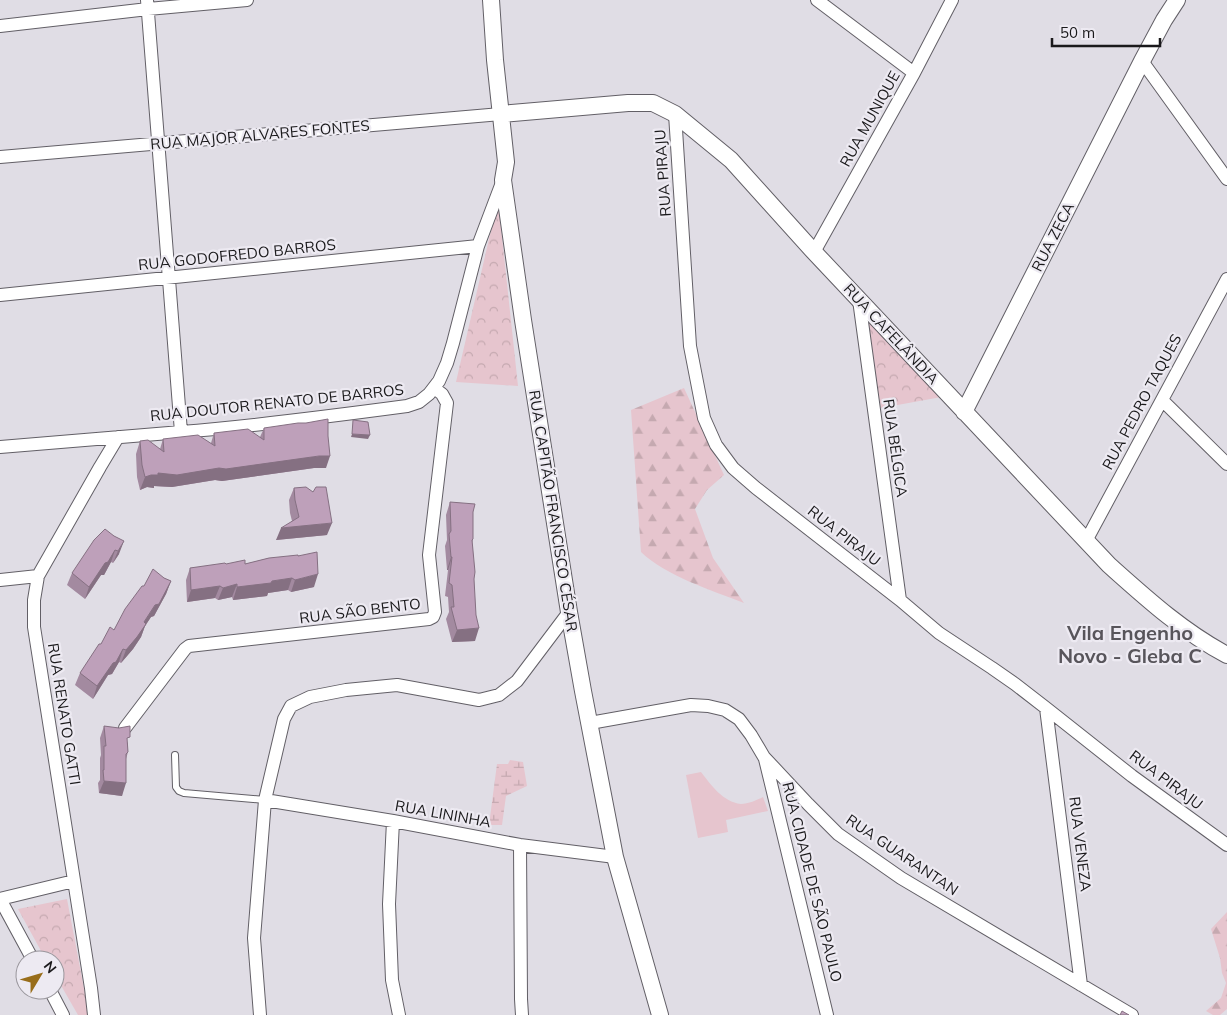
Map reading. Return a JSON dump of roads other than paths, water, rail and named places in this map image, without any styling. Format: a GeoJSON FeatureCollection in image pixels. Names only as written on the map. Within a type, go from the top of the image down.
{"type":"FeatureCollection","features":[{"type":"Feature","properties":{"kind":"street"},"geometry":{"type":"LineString","coordinates":[[0,26],[147,5],[246,0]]}},
{"type":"Feature","properties":{"kind":"street","name":"RUA CAPITÃO FRANCISCO CÉSAR"},"geometry":{"type":"LineString","coordinates":[[491,0],[506,162],[503,180],[569,612],[615,857],[660,1015]]}},
{"type":"Feature","properties":{"kind":"street"},"geometry":{"type":"LineString","coordinates":[[817,0],[914,73]]}},
{"type":"Feature","properties":{"kind":"street","name":"RUA MUNIQUE"},"geometry":{"type":"LineString","coordinates":[[814,252],[914,73],[952,0]]}},
{"type":"Feature","properties":{"kind":"street","name":"RUA ZECA"},"geometry":{"type":"LineString","coordinates":[[964,412],[1142,61],[1177,0]]}},
{"type":"Feature","properties":{"kind":"street"},"geometry":{"type":"LineString","coordinates":[[147,5],[182,432]]}},
{"type":"Feature","properties":{"kind":"street"},"geometry":{"type":"LineString","coordinates":[[1142,61],[1227,180]]}},
{"type":"Feature","properties":{"kind":"street","name":"RUA CAFELÂNDIA"},"geometry":{"type":"LineString","coordinates":[[520,113],[628,103],[653,103],[675,114],[731,160],[814,252],[1109,565],[1153,605],[1184,629],[1227,654]]}},
{"type":"Feature","properties":{"kind":"street","name":"RUA MAJOR ALVARES FONTES"},"geometry":{"type":"LineString","coordinates":[[0,157],[520,113]]}},
{"type":"Feature","properties":{"kind":"street","name":"RUA PIRAJU"},"geometry":{"type":"LineString","coordinates":[[675,114],[690,346],[704,418],[716,445],[733,468],[939,633],[992,668],[1132,776],[1227,845]]}},
{"type":"Feature","properties":{"kind":"street","name":"RUA DOUTOR RENATO DE BARROS"},"geometry":{"type":"LineString","coordinates":[[0,447],[293,421],[408,406],[419,402],[440,382],[453,343],[478,246],[503,180]]}},
{"type":"Feature","properties":{"kind":"street","name":"RUA GODOFREDO BARROS"},"geometry":{"type":"LineString","coordinates":[[0,295],[478,246]]}},
{"type":"Feature","properties":{"kind":"street","name":"RUA PEDRO TAQUES"},"geometry":{"type":"LineString","coordinates":[[1086,541],[1227,278]]}},
{"type":"Feature","properties":{"kind":"street","name":"RUA BÉLGICA"},"geometry":{"type":"LineString","coordinates":[[859,300],[900,600]]}},
{"type":"Feature","properties":{"kind":"street","name":"RUA SÃO BENTO"},"geometry":{"type":"LineString","coordinates":[[125,728],[184,649],[189,646],[356,628],[430,619],[433,617],[436,612],[429,555],[447,403],[442,394],[434,388]]}},
{"type":"Feature","properties":{"kind":"street"},"geometry":{"type":"LineString","coordinates":[[1162,400],[1227,464]]}},
{"type":"Feature","properties":{"kind":"street","name":"RUA RENATO GATTI"},"geometry":{"type":"LineString","coordinates":[[94,1015],[34,627],[34,600],[38,576],[118,436]]}},
{"type":"Feature","properties":{"kind":"street"},"geometry":{"type":"LineString","coordinates":[[0,580],[38,576]]}},
{"type":"Feature","properties":{"kind":"street"},"geometry":{"type":"LineString","coordinates":[[260,1015],[254,938],[265,800],[284,719],[291,706],[310,697],[346,690],[397,685],[479,700],[499,695],[517,681],[569,612]]}},
{"type":"Feature","properties":{"kind":"street","name":"RUA GUARANTAN"},"geometry":{"type":"LineString","coordinates":[[590,723],[691,705],[726,710],[739,719],[764,757],[838,834],[902,878],[1132,1015]]}},
{"type":"Feature","properties":{"kind":"street","name":"RUA VENEZA"},"geometry":{"type":"LineString","coordinates":[[1046,708],[1081,984]]}},
{"type":"Feature","properties":{"kind":"street","name":"RUA CIDADE DE SÃO PAULO"},"geometry":{"type":"LineString","coordinates":[[764,757],[827,1015]]}},
{"type":"Feature","properties":{"kind":"street","name":"RUA LININHA"},"geometry":{"type":"LineString","coordinates":[[265,800],[520,845],[615,857]]}},
{"type":"Feature","properties":{"kind":"street"},"geometry":{"type":"LineString","coordinates":[[393,822],[389,904],[392,980],[399,1015]]}},
{"type":"Feature","properties":{"kind":"street"},"geometry":{"type":"LineString","coordinates":[[520,845],[522,1015]]}},
{"type":"Feature","properties":{"kind":"street"},"geometry":{"type":"LineString","coordinates":[[28,950],[0,899],[74,881]]}},
{"type":"Feature","properties":{"kind":"street"},"geometry":{"type":"LineString","coordinates":[[55,1000],[63,1015]]}},
{"type":"Feature","properties":{"kind":"lane"},"geometry":{"type":"LineString","coordinates":[[175,755],[176,787],[179,791],[265,800]]}},
{"type":"Feature","properties":{"kind":"district","name":"Vila Engenho Novo - Gleba C"},"geometry":{"type":"Point","coordinates":[1130,644]}}]}
